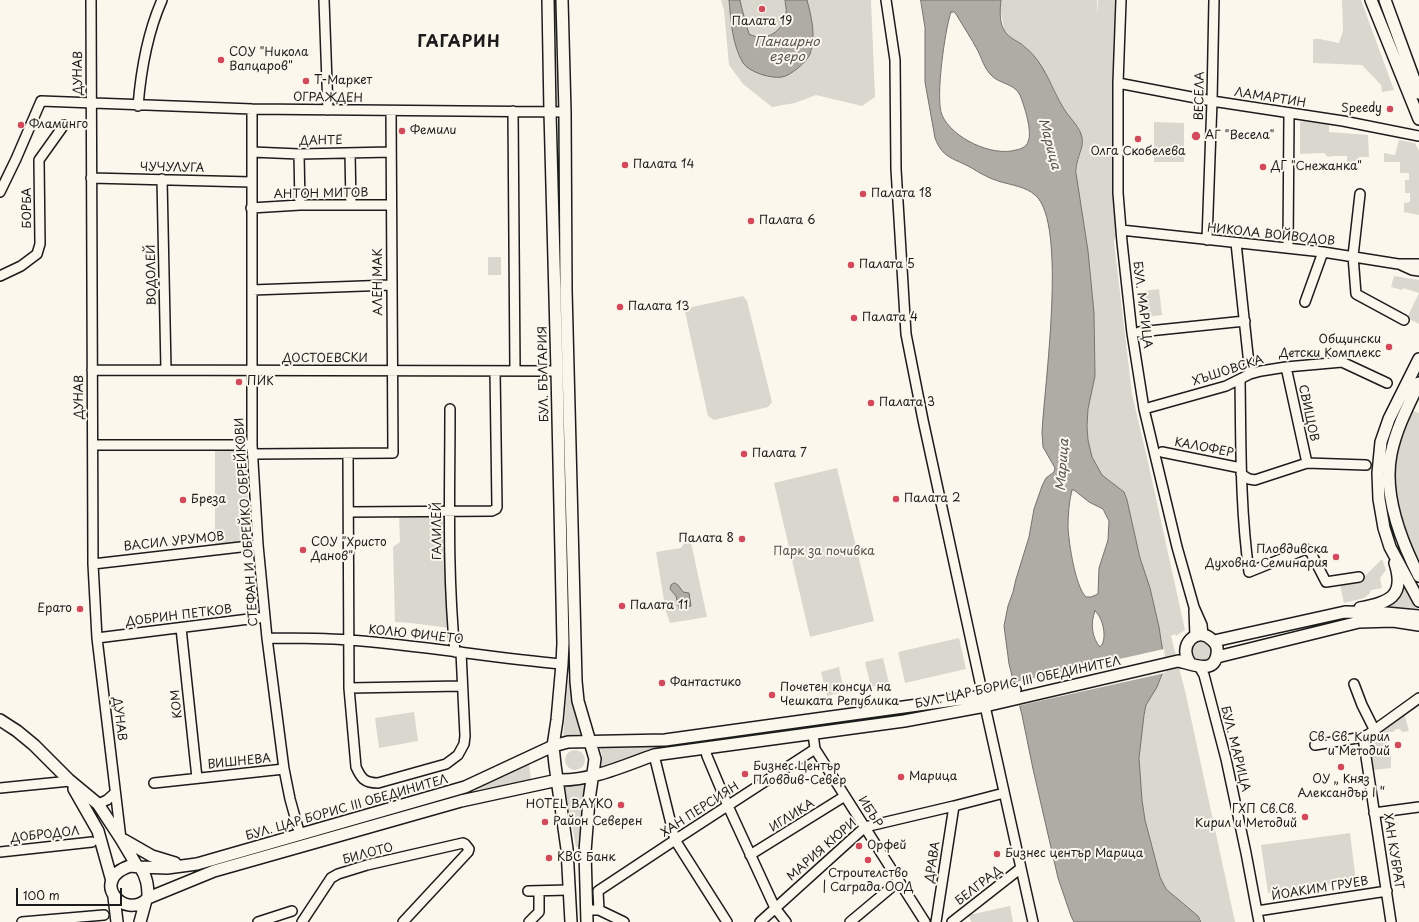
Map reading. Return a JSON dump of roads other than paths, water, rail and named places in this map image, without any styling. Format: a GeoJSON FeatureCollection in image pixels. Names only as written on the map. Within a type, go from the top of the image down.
{"type":"FeatureCollection","features":[{"type":"Feature","properties":{"kind":"main road","name":"БУЛ. БЪЛГАРИЯ"},"geometry":{"type":"LineString","coordinates":[[548,0],[562,664],[553,746]]}},
{"type":"Feature","properties":{"kind":"main road"},"geometry":{"type":"LineString","coordinates":[[562,0],[565,112],[566,290],[576,681],[578,701],[595,759],[589,800],[585,852],[588,922]]}},
{"type":"Feature","properties":{"kind":"main road"},"geometry":{"type":"LineString","coordinates":[[1371,0],[1419,119]]}},
{"type":"Feature","properties":{"kind":"main road"},"geometry":{"type":"LineString","coordinates":[[1385,0],[1419,93]]}},
{"type":"Feature","properties":{"kind":"main road"},"geometry":{"type":"LineString","coordinates":[[1214,641],[1386,602],[1394,595],[1398,586],[1398,573],[1384,528],[1379,499],[1378,473],[1382,442],[1392,413],[1419,359]]}},
{"type":"Feature","properties":{"kind":"main road"},"geometry":{"type":"LineString","coordinates":[[1419,383],[1402,417],[1391,454],[1389,474],[1390,498],[1403,540],[1419,576]]}},
{"type":"Feature","properties":{"kind":"main road"},"geometry":{"type":"LineString","coordinates":[[1390,547],[1419,602]]}},
{"type":"Feature","properties":{"kind":"main road"},"geometry":{"type":"LineString","coordinates":[[1345,612],[1386,613],[1419,616]]}},
{"type":"Feature","properties":{"kind":"main road"},"geometry":{"type":"LineString","coordinates":[[1186,647],[1186,656],[1201,668],[1215,660],[1217,657],[1359,622],[1393,621],[1419,625]]}},
{"type":"Feature","properties":{"kind":"main road"},"geometry":{"type":"LineString","coordinates":[[1199,636],[1211,638],[1214,641],[1217,648],[1217,657]]}},
{"type":"Feature","properties":{"kind":"main road","name":"БУЛ. ЦАР БОРИС III ОБЕДИНИТЕЛ"},"geometry":{"type":"LineString","coordinates":[[592,776],[654,755],[904,721],[984,701],[1177,657],[1191,639],[1199,636]]}},
{"type":"Feature","properties":{"kind":"main road","name":"БУЛ. ЦАР БОРИС III ОБЕДИНИТЕЛ"},"geometry":{"type":"LineString","coordinates":[[1177,657],[1201,668]]}},
{"type":"Feature","properties":{"kind":"main road","name":"БУЛ. ЦАР БОРИС III ОБЕДИНИТЕЛ"},"geometry":{"type":"LineString","coordinates":[[589,741],[665,740],[984,701]]}},
{"type":"Feature","properties":{"kind":"main road"},"geometry":{"type":"LineString","coordinates":[[0,720],[34,744],[70,780],[98,804],[146,877],[147,899],[140,922]]}},
{"type":"Feature","properties":{"kind":"main road"},"geometry":{"type":"LineString","coordinates":[[571,922],[567,849],[553,746],[568,742],[589,741]]}},
{"type":"Feature","properties":{"kind":"main road","name":"БУЛ. ЦАР БОРИС III ОБЕДИНИТЕЛ"},"geometry":{"type":"LineString","coordinates":[[139,866],[167,868],[191,866],[300,835],[336,823],[466,787],[553,746]]}},
{"type":"Feature","properties":{"kind":"main road"},"geometry":{"type":"LineString","coordinates":[[558,780],[572,780],[592,776]]}},
{"type":"Feature","properties":{"kind":"main road"},"geometry":{"type":"LineString","coordinates":[[70,780],[98,831],[112,881],[111,891],[114,897],[117,922]]}},
{"type":"Feature","properties":{"kind":"main road","name":"БУЛ. ЦАР БОРИС III ОБЕДИНИТЕЛ"},"geometry":{"type":"LineString","coordinates":[[147,899],[214,871],[461,801],[558,780]]}},
{"type":"Feature","properties":{"kind":"main road"},"geometry":{"type":"LineString","coordinates":[[121,839],[162,860],[191,866]]}},
{"type":"Feature","properties":{"kind":"main road"},"geometry":{"type":"LineString","coordinates":[[112,881],[119,871],[130,866],[139,866]]}},
{"type":"Feature","properties":{"kind":"main road"},"geometry":{"type":"LineString","coordinates":[[114,897],[122,903],[128,905],[134,905],[147,899]]}},
{"type":"Feature","properties":{"kind":"street","name":"ДУНАВ"},"geometry":{"type":"LineString","coordinates":[[91,0],[93,564],[97,638],[121,839]]}},
{"type":"Feature","properties":{"kind":"street"},"geometry":{"type":"LineString","coordinates":[[138,106],[140,75],[144,57],[154,18],[162,0]]}},
{"type":"Feature","properties":{"kind":"street"},"geometry":{"type":"LineString","coordinates":[[324,0],[328,110]]}},
{"type":"Feature","properties":{"kind":"street"},"geometry":{"type":"LineString","coordinates":[[886,0],[895,60],[896,169],[906,334],[923,420],[1033,922]]}},
{"type":"Feature","properties":{"kind":"street","name":"БУЛ. МАРИЦА"},"geometry":{"type":"LineString","coordinates":[[1120,0],[1118,193],[1132,333],[1144,409],[1176,544],[1194,607],[1199,636]]}},
{"type":"Feature","properties":{"kind":"street","name":"ВЕСЕЛА"},"geometry":{"type":"LineString","coordinates":[[1207,240],[1214,0]]}},
{"type":"Feature","properties":{"kind":"street","name":"ЛАМАРТИН"},"geometry":{"type":"LineString","coordinates":[[1118,83],[1212,101],[1343,121],[1419,136]]}},
{"type":"Feature","properties":{"kind":"street"},"geometry":{"type":"LineString","coordinates":[[0,192],[41,102],[91,104]]}},
{"type":"Feature","properties":{"kind":"street","name":"ОГРАЖДЕН"},"geometry":{"type":"LineString","coordinates":[[91,104],[252,109],[565,112]]}},
{"type":"Feature","properties":{"kind":"street","name":"СТЕФАН И ОБРЕЙКО ОБРЕЙКОВИ"},"geometry":{"type":"LineString","coordinates":[[252,109],[251,208],[253,450],[258,545],[264,617],[284,769],[290,799],[300,835]]}},
{"type":"Feature","properties":{"kind":"street","name":"АЛЕН МАК"},"geometry":{"type":"LineString","coordinates":[[348,454],[393,453],[391,111]]}},
{"type":"Feature","properties":{"kind":"street"},"geometry":{"type":"LineString","coordinates":[[513,111],[515,370]]}},
{"type":"Feature","properties":{"kind":"street"},"geometry":{"type":"LineString","coordinates":[[1288,248],[1289,113]]}},
{"type":"Feature","properties":{"kind":"street","name":"БОРБА"},"geometry":{"type":"LineString","coordinates":[[0,276],[21,266],[37,254],[40,244],[39,160],[64,125]]}},
{"type":"Feature","properties":{"kind":"street","name":"ДАНТЕ"},"geometry":{"type":"LineString","coordinates":[[252,152],[299,154],[391,152]]}},
{"type":"Feature","properties":{"kind":"street"},"geometry":{"type":"LineString","coordinates":[[350,153],[351,204]]}},
{"type":"Feature","properties":{"kind":"street"},"geometry":{"type":"LineString","coordinates":[[299,154],[300,205]]}},
{"type":"Feature","properties":{"kind":"street","name":"ЧУЧУЛУГА"},"geometry":{"type":"LineString","coordinates":[[91,178],[251,182]]}},
{"type":"Feature","properties":{"kind":"street","name":"ВОДОЛЕЙ"},"geometry":{"type":"LineString","coordinates":[[162,179],[166,370]]}},
{"type":"Feature","properties":{"kind":"street"},"geometry":{"type":"LineString","coordinates":[[1360,194],[1353,256],[1356,294],[1404,320]]}},
{"type":"Feature","properties":{"kind":"street","name":"АНТОН МИТОВ"},"geometry":{"type":"LineString","coordinates":[[251,208],[300,205],[391,205]]}},
{"type":"Feature","properties":{"kind":"street","name":"НИКОЛА ВОЙВОДОВ"},"geometry":{"type":"LineString","coordinates":[[1121,230],[1323,252],[1398,264],[1419,264]]}},
{"type":"Feature","properties":{"kind":"street"},"geometry":{"type":"LineString","coordinates":[[1236,243],[1250,374]]}},
{"type":"Feature","properties":{"kind":"street"},"geometry":{"type":"LineString","coordinates":[[1305,302],[1323,252]]}},
{"type":"Feature","properties":{"kind":"street"},"geometry":{"type":"LineString","coordinates":[[1398,264],[1412,270],[1419,271]]}},
{"type":"Feature","properties":{"kind":"street"},"geometry":{"type":"LineString","coordinates":[[252,290],[391,285]]}},
{"type":"Feature","properties":{"kind":"street"},"geometry":{"type":"LineString","coordinates":[[1139,332],[1245,321]]}},
{"type":"Feature","properties":{"kind":"street","name":"ХЪШОВСКА"},"geometry":{"type":"LineString","coordinates":[[1144,409],[1226,386],[1250,374],[1286,367],[1342,362],[1387,383]]}},
{"type":"Feature","properties":{"kind":"street","name":"СВИЩОВ"},"geometry":{"type":"LineString","coordinates":[[1286,367],[1307,463]]}},
{"type":"Feature","properties":{"kind":"street","name":"ДОСТОЕВСКИ"},"geometry":{"type":"LineString","coordinates":[[92,370],[392,372],[515,370],[557,371]]}},
{"type":"Feature","properties":{"kind":"street"},"geometry":{"type":"LineString","coordinates":[[349,512],[450,510],[492,511],[497,507],[495,371]]}},
{"type":"Feature","properties":{"kind":"street"},"geometry":{"type":"LineString","coordinates":[[1240,379],[1241,471],[1248,572],[1306,549],[1311,553],[1326,582],[1359,577]]}},
{"type":"Feature","properties":{"kind":"street","name":"ГАЛИЛЕЙ"},"geometry":{"type":"LineString","coordinates":[[349,688],[356,767],[362,778],[371,783],[378,783],[446,764],[458,755],[464,744],[462,686],[458,652],[452,626],[450,574],[450,409]]}},
{"type":"Feature","properties":{"kind":"street"},"geometry":{"type":"LineString","coordinates":[[93,445],[348,454],[349,688],[462,686]]}},
{"type":"Feature","properties":{"kind":"street","name":"КАЛОФЕР"},"geometry":{"type":"LineString","coordinates":[[1162,452],[1241,471],[1249,479],[1255,480],[1307,463],[1366,465]]}},
{"type":"Feature","properties":{"kind":"street","name":"ВАСИЛ УРУМОВ"},"geometry":{"type":"LineString","coordinates":[[93,564],[258,545]]}},
{"type":"Feature","properties":{"kind":"street","name":"ДОБРИН ПЕТКОВ"},"geometry":{"type":"LineString","coordinates":[[97,638],[264,617]]}},
{"type":"Feature","properties":{"kind":"street","name":"КОМ"},"geometry":{"type":"LineString","coordinates":[[181,628],[197,778]]}},
{"type":"Feature","properties":{"kind":"street","name":"КОЛЮ ФИЧЕТО"},"geometry":{"type":"LineString","coordinates":[[267,638],[348,640],[562,664]]}},
{"type":"Feature","properties":{"kind":"street","name":"БУЛ. МАРИЦА"},"geometry":{"type":"LineString","coordinates":[[1201,668],[1232,788],[1259,922]]}},
{"type":"Feature","properties":{"kind":"street"},"geometry":{"type":"LineString","coordinates":[[1354,684],[1374,730]]}},
{"type":"Feature","properties":{"kind":"street"},"geometry":{"type":"LineString","coordinates":[[1316,745],[1363,737],[1419,698]]}},
{"type":"Feature","properties":{"kind":"street","name":"ИБЪР"},"geometry":{"type":"LineString","coordinates":[[813,734],[815,749],[925,922]]}},
{"type":"Feature","properties":{"kind":"street","name":"ХАН КУБРАТ"},"geometry":{"type":"LineString","coordinates":[[1363,737],[1391,922]]}},
{"type":"Feature","properties":{"kind":"street"},"geometry":{"type":"LineString","coordinates":[[705,748],[728,806],[750,855],[775,908],[786,922]]}},
{"type":"Feature","properties":{"kind":"street","name":"ХАН ПЕРСИЯН"},"geometry":{"type":"LineString","coordinates":[[599,910],[598,891],[815,749]]}},
{"type":"Feature","properties":{"kind":"street"},"geometry":{"type":"LineString","coordinates":[[654,755],[675,840],[727,922]]}},
{"type":"Feature","properties":{"kind":"street","name":"ВИШНЕВА"},"geometry":{"type":"LineString","coordinates":[[154,783],[284,769]]}},
{"type":"Feature","properties":{"kind":"street"},"geometry":{"type":"LineString","coordinates":[[0,788],[70,780]]}},
{"type":"Feature","properties":{"kind":"street"},"geometry":{"type":"LineString","coordinates":[[98,804],[107,800],[115,793]]}},
{"type":"Feature","properties":{"kind":"street","name":"МАРИЯ КЮРИ"},"geometry":{"type":"LineString","coordinates":[[760,922],[865,827],[1004,793]]}},
{"type":"Feature","properties":{"kind":"street","name":"ИГЛИКА"},"geometry":{"type":"LineString","coordinates":[[750,855],[845,796]]}},
{"type":"Feature","properties":{"kind":"street","name":"ДРАВА"},"geometry":{"type":"LineString","coordinates":[[936,922],[954,806]]}},
{"type":"Feature","properties":{"kind":"street"},"geometry":{"type":"LineString","coordinates":[[1374,813],[1419,807]]}},
{"type":"Feature","properties":{"kind":"street","name":"ДОБРОДОЛ"},"geometry":{"type":"LineString","coordinates":[[0,852],[92,842]]}},
{"type":"Feature","properties":{"kind":"street","name":"БИЛОТО"},"geometry":{"type":"LineString","coordinates":[[302,922],[330,878],[338,874],[368,865],[463,843],[467,846],[469,849],[468,852],[403,922]]}},
{"type":"Feature","properties":{"kind":"street","name":"БЕЛГРАД"},"geometry":{"type":"LineString","coordinates":[[952,922],[1021,868]]}},
{"type":"Feature","properties":{"kind":"street"},"geometry":{"type":"LineString","coordinates":[[850,922],[899,881]]}},
{"type":"Feature","properties":{"kind":"street"},"geometry":{"type":"LineString","coordinates":[[528,891],[570,890]]}},
{"type":"Feature","properties":{"kind":"street"},"geometry":{"type":"LineString","coordinates":[[539,891],[539,922]]}},
{"type":"Feature","properties":{"kind":"street","name":"ЙОАКИМ ГРУЕВ"},"geometry":{"type":"LineString","coordinates":[[1257,911],[1387,891]]}},
{"type":"Feature","properties":{"kind":"street"},"geometry":{"type":"LineString","coordinates":[[587,910],[599,910],[624,922]]}},
{"type":"Feature","properties":{"kind":"street"},"geometry":{"type":"LineString","coordinates":[[258,922],[292,911]]}},
{"type":"Feature","properties":{"kind":"street"},"geometry":{"type":"LineString","coordinates":[[529,922],[538,912]]}},
{"type":"Feature","properties":{"kind":"street"},"geometry":{"type":"LineString","coordinates":[[22,922],[104,915]]}},
{"type":"Feature","properties":{"kind":"water","name":"Панаирно езеро"},"geometry":{"type":"Polygon","coordinates":[[[729,0],[740,0],[749,34],[762,37],[773,34],[782,25],[785,19],[786,11],[785,0],[807,0],[812,21],[813,41],[810,54],[802,65],[782,77],[766,76],[755,72],[746,66],[739,56],[736,48],[730,16],[729,0]]]}},
{"type":"Feature","properties":{"kind":"water"},"geometry":{"type":"Polygon","coordinates":[[[921,0],[1001,0],[1000,11],[1002,27],[1009,36],[1023,45],[1038,60],[1059,101],[1076,124],[1081,134],[1082,145],[1076,173],[1088,251],[1094,313],[1095,376],[1088,409],[1088,440],[1092,457],[1102,475],[1124,492],[1127,500],[1140,558],[1150,588],[1163,653],[1164,669],[1157,687],[1146,705],[1139,758],[1145,820],[1160,877],[1166,889],[1198,916],[1201,922],[1074,922],[1058,878],[1022,715],[1009,664],[1004,626],[1008,606],[1029,537],[1034,509],[1046,478],[1054,472],[1055,468],[1043,447],[1042,433],[1052,307],[1050,237],[1045,211],[1035,195],[1023,188],[990,178],[952,159],[944,153],[938,144],[935,138],[925,82],[925,28],[921,0]],[[951,12],[940,80],[940,107],[942,115],[954,131],[974,144],[996,151],[1018,150],[1023,148],[1028,142],[1029,132],[1024,105],[1020,95],[1014,88],[994,78],[989,72],[956,14],[951,12]],[[1072,490],[1068,528],[1073,564],[1082,591],[1086,597],[1091,597],[1098,594],[1099,568],[1108,540],[1109,521],[1103,509],[1089,502],[1074,490],[1072,490]],[[1095,611],[1092,625],[1094,635],[1100,647],[1104,639],[1104,629],[1098,614],[1095,611]]]}},
{"type":"Feature","properties":{"kind":"water"},"geometry":{"type":"Polygon","coordinates":[[[675,583],[683,592],[689,593],[691,606],[679,609],[676,596],[670,589],[671,585],[675,583]]]}},
{"type":"Feature","properties":{"kind":"place","name":"Палата 19"},"geometry":{"type":"Point","coordinates":[762,9]}},
{"type":"Feature","properties":{"kind":"place","name":"СОУ \"Никола Вапцаров\""},"geometry":{"type":"Point","coordinates":[221,60]}},
{"type":"Feature","properties":{"kind":"place","name":"Т-Маркет"},"geometry":{"type":"Point","coordinates":[306,81]}},
{"type":"Feature","properties":{"kind":"place","name":"Speedy"},"geometry":{"type":"Point","coordinates":[1390,109]}},
{"type":"Feature","properties":{"kind":"place","name":"Фламинго"},"geometry":{"type":"Point","coordinates":[21,125]}},
{"type":"Feature","properties":{"kind":"place","name":"Фемили"},"geometry":{"type":"Point","coordinates":[402,131]}},
{"type":"Feature","properties":{"kind":"place","name":"АГ \"Весела\""},"geometry":{"type":"Point","coordinates":[1196,136]}},
{"type":"Feature","properties":{"kind":"place","name":"Олга Скобелева"},"geometry":{"type":"Point","coordinates":[1138,139]}},
{"type":"Feature","properties":{"kind":"place","name":"Палата 14"},"geometry":{"type":"Point","coordinates":[625,165]}},
{"type":"Feature","properties":{"kind":"place","name":"ДГ \"Снежанка\""},"geometry":{"type":"Point","coordinates":[1263,167]}},
{"type":"Feature","properties":{"kind":"place","name":"Палата 18"},"geometry":{"type":"Point","coordinates":[863,194]}},
{"type":"Feature","properties":{"kind":"place","name":"Палата 6"},"geometry":{"type":"Point","coordinates":[751,221]}},
{"type":"Feature","properties":{"kind":"place","name":"Палата 5"},"geometry":{"type":"Point","coordinates":[851,265]}},
{"type":"Feature","properties":{"kind":"place","name":"Палата 13"},"geometry":{"type":"Point","coordinates":[620,307]}},
{"type":"Feature","properties":{"kind":"place","name":"Палата 4"},"geometry":{"type":"Point","coordinates":[854,318]}},
{"type":"Feature","properties":{"kind":"place","name":"Общински Детски Комплекс"},"geometry":{"type":"Point","coordinates":[1389,347]}},
{"type":"Feature","properties":{"kind":"place","name":"ПИК"},"geometry":{"type":"Point","coordinates":[239,382]}},
{"type":"Feature","properties":{"kind":"place","name":"Палата 3"},"geometry":{"type":"Point","coordinates":[871,403]}},
{"type":"Feature","properties":{"kind":"place","name":"Палата 7"},"geometry":{"type":"Point","coordinates":[744,454]}},
{"type":"Feature","properties":{"kind":"place","name":"Палата 2"},"geometry":{"type":"Point","coordinates":[896,499]}},
{"type":"Feature","properties":{"kind":"place","name":"Бреза"},"geometry":{"type":"Point","coordinates":[183,500]}},
{"type":"Feature","properties":{"kind":"place","name":"Палата 8"},"geometry":{"type":"Point","coordinates":[742,539]}},
{"type":"Feature","properties":{"kind":"place","name":"СОУ \"Христо Данов\""},"geometry":{"type":"Point","coordinates":[303,550]}},
{"type":"Feature","properties":{"kind":"place","name":"Пловдивска Духовна Семинария"},"geometry":{"type":"Point","coordinates":[1336,557]}},
{"type":"Feature","properties":{"kind":"place","name":"Палата 11"},"geometry":{"type":"Point","coordinates":[622,606]}},
{"type":"Feature","properties":{"kind":"place","name":"Ерато"},"geometry":{"type":"Point","coordinates":[80,609]}},
{"type":"Feature","properties":{"kind":"place","name":"Фантастико"},"geometry":{"type":"Point","coordinates":[662,683]}},
{"type":"Feature","properties":{"kind":"place","name":"Почетен консул на Чешката Република"},"geometry":{"type":"Point","coordinates":[772,695]}},
{"type":"Feature","properties":{"kind":"place","name":"Св. Св. Кирил и Методий"},"geometry":{"type":"Point","coordinates":[1398,745]}},
{"type":"Feature","properties":{"kind":"place","name":"ОУ „ Княз Александър I “"},"geometry":{"type":"Point","coordinates":[1341,767]}},
{"type":"Feature","properties":{"kind":"place","name":"Бизнес Център Пловдив-Север"},"geometry":{"type":"Point","coordinates":[745,774]}},
{"type":"Feature","properties":{"kind":"place","name":"Марица"},"geometry":{"type":"Point","coordinates":[901,777]}},
{"type":"Feature","properties":{"kind":"place","name":"HOTEL BAYKO"},"geometry":{"type":"Point","coordinates":[621,805]}},
{"type":"Feature","properties":{"kind":"place","name":"ГХП Св.Св. Кирил и Методий"},"geometry":{"type":"Point","coordinates":[1305,817]}},
{"type":"Feature","properties":{"kind":"place","name":"Район Северен"},"geometry":{"type":"Point","coordinates":[545,822]}},
{"type":"Feature","properties":{"kind":"place","name":"Орфей"},"geometry":{"type":"Point","coordinates":[859,846]}},
{"type":"Feature","properties":{"kind":"place","name":"Бизнес център Марица"},"geometry":{"type":"Point","coordinates":[997,854]}},
{"type":"Feature","properties":{"kind":"place","name":"КВС Банк"},"geometry":{"type":"Point","coordinates":[549,858]}},
{"type":"Feature","properties":{"kind":"place","name":"Строителство | Саграда ООД"},"geometry":{"type":"Point","coordinates":[868,860]}},
{"type":"Feature","properties":{"kind":"district","name":"ГАГАРИН"},"geometry":{"type":"Point","coordinates":[459,43]}},
{"type":"Feature","properties":{"kind":"park label","name":"Парк за почивка"},"geometry":{"type":"Point","coordinates":[824,552]}}]}
